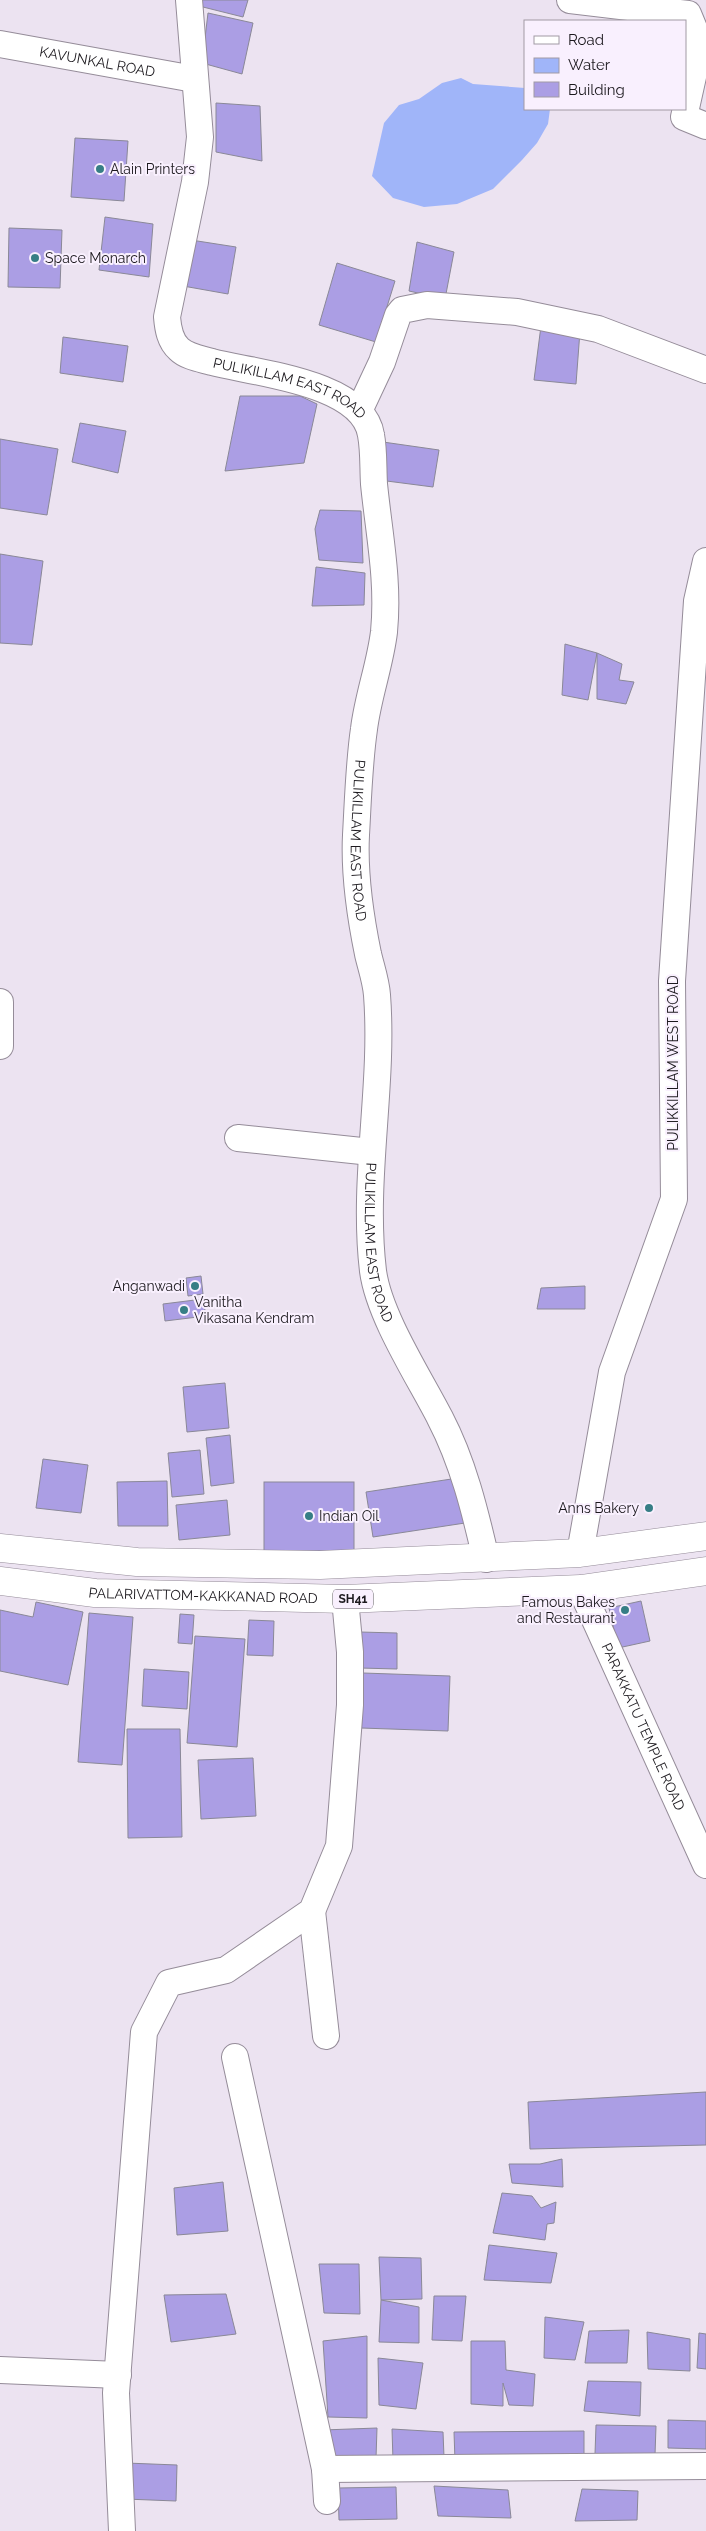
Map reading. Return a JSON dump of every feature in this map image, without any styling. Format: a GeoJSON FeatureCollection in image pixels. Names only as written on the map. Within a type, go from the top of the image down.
{"type":"FeatureCollection","features":[{"type":"Feature","properties":{"kind":"main road"},"geometry":{"type":"LineString","coordinates":[[0,1548],[137,1562],[294,1565],[580,1554],[706,1536]]}},
{"type":"Feature","properties":{"kind":"main road"},"geometry":{"type":"LineString","coordinates":[[294,1565],[295,1598]]}},
{"type":"Feature","properties":{"kind":"main road","name":"PALARIVATTOM-KAKKANAD ROAD"},"geometry":{"type":"LineString","coordinates":[[0,1581],[95,1593],[345,1599],[581,1589],[706,1571]]}},
{"type":"Feature","properties":{"kind":"street","name":"PULIKILLAM EAST ROAD"},"geometry":{"type":"LineString","coordinates":[[189,0],[199,149],[195,182],[167,317],[171,337],[179,350],[187,354],[228,366],[314,386],[334,394],[359,411],[368,423],[371,435],[374,487],[383,545],[385,616],[380,663],[364,729],[355,875],[377,993],[377,1052],[371,1152],[372,1238],[376,1287],[410,1363],[442,1422],[470,1494],[486,1559]]}},
{"type":"Feature","properties":{"kind":"street"},"geometry":{"type":"LineString","coordinates":[[570,0],[688,14],[702,36],[686,108]]}},
{"type":"Feature","properties":{"kind":"street","name":"KAVUNKAL ROAD"},"geometry":{"type":"LineString","coordinates":[[0,44],[194,79]]}},
{"type":"Feature","properties":{"kind":"street"},"geometry":{"type":"LineString","coordinates":[[686,110],[684,117],[706,126]]}},
{"type":"Feature","properties":{"kind":"street"},"geometry":{"type":"LineString","coordinates":[[359,411],[382,362],[398,315],[402,310],[427,305],[517,312],[598,329],[706,370]]}},
{"type":"Feature","properties":{"kind":"street","name":"PULIKKILLAM WEST ROAD"},"geometry":{"type":"LineString","coordinates":[[580,1554],[612,1372],[674,1199],[672,981],[696,610],[706,561]]}},
{"type":"Feature","properties":{"kind":"street"},"geometry":{"type":"LineString","coordinates":[[0,1002],[0,1046]]}},
{"type":"Feature","properties":{"kind":"street"},"geometry":{"type":"LineString","coordinates":[[238,1138],[371,1152]]}},
{"type":"Feature","properties":{"kind":"street","name":"PARAKKATU TEMPLE ROAD"},"geometry":{"type":"LineString","coordinates":[[581,1589],[706,1865]]}},
{"type":"Feature","properties":{"kind":"street"},"geometry":{"type":"LineString","coordinates":[[326,2036],[312,1911],[339,1846],[350,1705],[350,1652],[345,1599]]}},
{"type":"Feature","properties":{"kind":"street"},"geometry":{"type":"LineString","coordinates":[[122,2531],[116,2393],[144,2032],[168,1983],[226,1970],[312,1911]]}},
{"type":"Feature","properties":{"kind":"street"},"geometry":{"type":"LineString","coordinates":[[235,2057],[325,2469],[327,2501]]}},
{"type":"Feature","properties":{"kind":"street"},"geometry":{"type":"LineString","coordinates":[[0,2370],[118,2375]]}},
{"type":"Feature","properties":{"kind":"street"},"geometry":{"type":"LineString","coordinates":[[325,2469],[706,2466]]}},
{"type":"Feature","properties":{"kind":"water"},"geometry":{"type":"Polygon","coordinates":[[[461,78],[473,84],[524,88],[524,110],[550,110],[548,124],[537,143],[493,189],[457,204],[424,207],[393,198],[372,176],[384,123],[399,105],[419,99],[442,83],[461,78]]]}},
{"type":"Feature","properties":{"kind":"building"},"geometry":{"type":"Polygon","coordinates":[[[199,0],[248,0],[243,17],[199,6],[199,0]]]}},
{"type":"Feature","properties":{"kind":"building"},"geometry":{"type":"Polygon","coordinates":[[[208,13],[253,23],[242,74],[202,63],[208,13]]]}},
{"type":"Feature","properties":{"kind":"building"},"geometry":{"type":"Polygon","coordinates":[[[216,103],[260,106],[262,161],[216,152],[216,103]]]}},
{"type":"Feature","properties":{"kind":"building","name":"Alain Printers"},"geometry":{"type":"Polygon","coordinates":[[[75,138],[128,141],[124,201],[71,197],[75,138]]]}},
{"type":"Feature","properties":{"kind":"building"},"geometry":{"type":"Polygon","coordinates":[[[105,217],[153,224],[149,277],[99,270],[105,217]]]}},
{"type":"Feature","properties":{"kind":"building","name":"Space Monarch"},"geometry":{"type":"Polygon","coordinates":[[[9,228],[62,230],[60,288],[8,287],[9,228]]]}},
{"type":"Feature","properties":{"kind":"building"},"geometry":{"type":"Polygon","coordinates":[[[191,240],[236,247],[228,294],[183,286],[191,240]]]}},
{"type":"Feature","properties":{"kind":"building"},"geometry":{"type":"Polygon","coordinates":[[[417,242],[454,252],[445,299],[409,291],[417,242]]]}},
{"type":"Feature","properties":{"kind":"building"},"geometry":{"type":"Polygon","coordinates":[[[337,263],[395,281],[376,342],[319,325],[337,263]]]}},
{"type":"Feature","properties":{"kind":"building"},"geometry":{"type":"Polygon","coordinates":[[[541,326],[580,331],[576,384],[534,380],[541,326]]]}},
{"type":"Feature","properties":{"kind":"building"},"geometry":{"type":"Polygon","coordinates":[[[63,337],[128,346],[123,382],[60,373],[63,337]]]}},
{"type":"Feature","properties":{"kind":"building"},"geometry":{"type":"Polygon","coordinates":[[[240,396],[300,396],[317,404],[304,463],[225,471],[240,396]]]}},
{"type":"Feature","properties":{"kind":"building"},"geometry":{"type":"Polygon","coordinates":[[[80,423],[126,431],[118,473],[72,462],[80,423]]]}},
{"type":"Feature","properties":{"kind":"building"},"geometry":{"type":"Polygon","coordinates":[[[0,439],[58,449],[47,515],[0,508],[0,439]]]}},
{"type":"Feature","properties":{"kind":"building"},"geometry":{"type":"Polygon","coordinates":[[[383,442],[439,450],[433,487],[379,480],[383,442]]]}},
{"type":"Feature","properties":{"kind":"building"},"geometry":{"type":"Polygon","coordinates":[[[320,510],[361,511],[363,563],[319,560],[315,529],[320,510]]]}},
{"type":"Feature","properties":{"kind":"building"},"geometry":{"type":"Polygon","coordinates":[[[0,554],[43,561],[32,645],[0,643],[0,554]]]}},
{"type":"Feature","properties":{"kind":"building"},"geometry":{"type":"Polygon","coordinates":[[[316,567],[365,573],[364,605],[312,606],[316,567]]]}},
{"type":"Feature","properties":{"kind":"building"},"geometry":{"type":"Polygon","coordinates":[[[565,644],[597,653],[588,700],[562,695],[565,644]]]}},
{"type":"Feature","properties":{"kind":"building"},"geometry":{"type":"Polygon","coordinates":[[[597,653],[622,664],[619,680],[634,682],[626,704],[597,699],[597,653]]]}},
{"type":"Feature","properties":{"kind":"building","name":"Anganwadi"},"geometry":{"type":"Polygon","coordinates":[[[201,1276],[203,1294],[188,1296],[186,1278],[201,1276]]]}},
{"type":"Feature","properties":{"kind":"building"},"geometry":{"type":"Polygon","coordinates":[[[585,1286],[585,1309],[537,1309],[541,1288],[585,1286]]]}},
{"type":"Feature","properties":{"kind":"building","name":"Vanitha Vikasana Kendram"},"geometry":{"type":"Polygon","coordinates":[[[203,1299],[206,1316],[165,1321],[163,1304],[203,1299]]]}},
{"type":"Feature","properties":{"kind":"building"},"geometry":{"type":"Polygon","coordinates":[[[225,1383],[229,1428],[187,1432],[183,1387],[225,1383]]]}},
{"type":"Feature","properties":{"kind":"building"},"geometry":{"type":"Polygon","coordinates":[[[230,1435],[234,1483],[211,1486],[206,1438],[230,1435]]]}},
{"type":"Feature","properties":{"kind":"building"},"geometry":{"type":"Polygon","coordinates":[[[200,1450],[204,1494],[172,1497],[168,1453],[200,1450]]]}},
{"type":"Feature","properties":{"kind":"building"},"geometry":{"type":"Polygon","coordinates":[[[43,1459],[88,1465],[81,1513],[36,1508],[43,1459]]]}},
{"type":"Feature","properties":{"kind":"building"},"geometry":{"type":"Polygon","coordinates":[[[458,1478],[465,1523],[373,1537],[366,1492],[458,1478]]]}},
{"type":"Feature","properties":{"kind":"building"},"geometry":{"type":"Polygon","coordinates":[[[167,1481],[168,1526],[118,1526],[117,1482],[167,1481]]]}},
{"type":"Feature","properties":{"kind":"building","name":"Indian Oil"},"geometry":{"type":"Polygon","coordinates":[[[264,1482],[354,1482],[354,1551],[264,1551],[264,1482]]]}},
{"type":"Feature","properties":{"kind":"building"},"geometry":{"type":"Polygon","coordinates":[[[227,1500],[230,1535],[179,1540],[176,1505],[227,1500]]]}},
{"type":"Feature","properties":{"kind":"building"},"geometry":{"type":"Polygon","coordinates":[[[641,1601],[650,1641],[618,1648],[609,1608],[641,1601]]]}},
{"type":"Feature","properties":{"kind":"building"},"geometry":{"type":"Polygon","coordinates":[[[36,1602],[83,1612],[68,1685],[0,1671],[0,1610],[33,1617],[36,1602]]]}},
{"type":"Feature","properties":{"kind":"building"},"geometry":{"type":"Polygon","coordinates":[[[89,1613],[133,1617],[122,1765],[78,1762],[89,1613]]]}},
{"type":"Feature","properties":{"kind":"building"},"geometry":{"type":"Polygon","coordinates":[[[180,1614],[194,1615],[192,1644],[178,1643],[180,1614]]]}},
{"type":"Feature","properties":{"kind":"building"},"geometry":{"type":"Polygon","coordinates":[[[249,1620],[274,1621],[273,1656],[247,1655],[249,1620]]]}},
{"type":"Feature","properties":{"kind":"building"},"geometry":{"type":"Polygon","coordinates":[[[360,1632],[397,1633],[397,1669],[360,1668],[360,1632]]]}},
{"type":"Feature","properties":{"kind":"building"},"geometry":{"type":"Polygon","coordinates":[[[195,1636],[245,1639],[237,1747],[187,1743],[195,1636]]]}},
{"type":"Feature","properties":{"kind":"building"},"geometry":{"type":"Polygon","coordinates":[[[144,1669],[189,1672],[187,1709],[142,1706],[144,1669]]]}},
{"type":"Feature","properties":{"kind":"building"},"geometry":{"type":"Polygon","coordinates":[[[363,1673],[450,1676],[448,1731],[361,1728],[363,1673]]]}},
{"type":"Feature","properties":{"kind":"building"},"geometry":{"type":"Polygon","coordinates":[[[127,1729],[180,1729],[182,1837],[128,1838],[127,1729]]]}},
{"type":"Feature","properties":{"kind":"building"},"geometry":{"type":"Polygon","coordinates":[[[253,1758],[256,1816],[201,1819],[198,1760],[253,1758]]]}},
{"type":"Feature","properties":{"kind":"building"},"geometry":{"type":"Polygon","coordinates":[[[706,2092],[706,2145],[530,2149],[528,2102],[706,2092]]]}},
{"type":"Feature","properties":{"kind":"building"},"geometry":{"type":"Polygon","coordinates":[[[562,2159],[563,2187],[512,2183],[509,2164],[540,2164],[562,2159]]]}},
{"type":"Feature","properties":{"kind":"building"},"geometry":{"type":"Polygon","coordinates":[[[223,2182],[228,2231],[177,2235],[174,2188],[223,2182]]]}},
{"type":"Feature","properties":{"kind":"building"},"geometry":{"type":"Polygon","coordinates":[[[502,2193],[532,2196],[541,2208],[556,2202],[554,2223],[547,2224],[545,2240],[493,2233],[502,2193]]]}},
{"type":"Feature","properties":{"kind":"building"},"geometry":{"type":"Polygon","coordinates":[[[489,2245],[557,2253],[551,2283],[484,2280],[489,2245]]]}},
{"type":"Feature","properties":{"kind":"building"},"geometry":{"type":"Polygon","coordinates":[[[379,2257],[421,2258],[422,2299],[381,2300],[379,2257]]]}},
{"type":"Feature","properties":{"kind":"building"},"geometry":{"type":"Polygon","coordinates":[[[319,2264],[359,2264],[360,2314],[324,2313],[319,2264]]]}},
{"type":"Feature","properties":{"kind":"building"},"geometry":{"type":"Polygon","coordinates":[[[226,2294],[236,2334],[171,2342],[164,2295],[226,2294]]]}},
{"type":"Feature","properties":{"kind":"building"},"geometry":{"type":"Polygon","coordinates":[[[434,2296],[466,2296],[462,2341],[432,2340],[434,2296]]]}},
{"type":"Feature","properties":{"kind":"building"},"geometry":{"type":"Polygon","coordinates":[[[381,2300],[419,2307],[419,2343],[379,2342],[381,2300]]]}},
{"type":"Feature","properties":{"kind":"building"},"geometry":{"type":"Polygon","coordinates":[[[545,2317],[584,2322],[575,2360],[544,2358],[545,2317]]]}},
{"type":"Feature","properties":{"kind":"building"},"geometry":{"type":"Polygon","coordinates":[[[629,2330],[627,2363],[585,2363],[589,2331],[629,2330]]]}},
{"type":"Feature","properties":{"kind":"building"},"geometry":{"type":"Polygon","coordinates":[[[647,2332],[690,2339],[690,2371],[648,2369],[647,2332]]]}},
{"type":"Feature","properties":{"kind":"building"},"geometry":{"type":"Polygon","coordinates":[[[699,2333],[706,2334],[706,2369],[697,2368],[699,2333]]]}},
{"type":"Feature","properties":{"kind":"building"},"geometry":{"type":"Polygon","coordinates":[[[367,2336],[367,2418],[328,2417],[323,2341],[367,2336]]]}},
{"type":"Feature","properties":{"kind":"building"},"geometry":{"type":"Polygon","coordinates":[[[471,2341],[505,2341],[506,2370],[535,2374],[533,2406],[509,2405],[503,2383],[503,2406],[471,2404],[471,2341]]]}},
{"type":"Feature","properties":{"kind":"building"},"geometry":{"type":"Polygon","coordinates":[[[378,2358],[423,2363],[416,2409],[379,2405],[378,2358]]]}},
{"type":"Feature","properties":{"kind":"building"},"geometry":{"type":"Polygon","coordinates":[[[588,2381],[641,2382],[640,2416],[584,2411],[588,2381]]]}},
{"type":"Feature","properties":{"kind":"building"},"geometry":{"type":"Polygon","coordinates":[[[668,2420],[706,2421],[706,2449],[668,2448],[668,2420]]]}},
{"type":"Feature","properties":{"kind":"building"},"geometry":{"type":"Polygon","coordinates":[[[596,2425],[656,2426],[655,2455],[595,2454],[596,2425]]]}},
{"type":"Feature","properties":{"kind":"building"},"geometry":{"type":"Polygon","coordinates":[[[377,2428],[376,2458],[329,2460],[323,2430],[377,2428]]]}},
{"type":"Feature","properties":{"kind":"building"},"geometry":{"type":"Polygon","coordinates":[[[392,2429],[443,2432],[444,2457],[393,2461],[392,2429]]]}},
{"type":"Feature","properties":{"kind":"building"},"geometry":{"type":"Polygon","coordinates":[[[584,2431],[584,2459],[455,2461],[454,2432],[584,2431]]]}},
{"type":"Feature","properties":{"kind":"building"},"geometry":{"type":"Polygon","coordinates":[[[126,2463],[177,2465],[176,2501],[125,2499],[126,2463]]]}},
{"type":"Feature","properties":{"kind":"building"},"geometry":{"type":"Polygon","coordinates":[[[434,2486],[508,2490],[511,2518],[438,2516],[434,2486]]]}},
{"type":"Feature","properties":{"kind":"building"},"geometry":{"type":"Polygon","coordinates":[[[396,2487],[397,2519],[339,2520],[338,2488],[396,2487]]]}},
{"type":"Feature","properties":{"kind":"building"},"geometry":{"type":"Polygon","coordinates":[[[582,2489],[638,2491],[637,2520],[575,2521],[582,2489]]]}},
{"type":"Feature","properties":{"kind":"place","name":"Alain Printers"},"geometry":{"type":"Point","coordinates":[100,169]}},
{"type":"Feature","properties":{"kind":"place","name":"Space Monarch"},"geometry":{"type":"Point","coordinates":[35,258]}},
{"type":"Feature","properties":{"kind":"place","name":"Anganwadi"},"geometry":{"type":"Point","coordinates":[195,1286]}},
{"type":"Feature","properties":{"kind":"place","name":"Vanitha Vikasana Kendram"},"geometry":{"type":"Point","coordinates":[184,1310]}},
{"type":"Feature","properties":{"kind":"place","name":"Anns Bakery"},"geometry":{"type":"Point","coordinates":[649,1508]}},
{"type":"Feature","properties":{"kind":"place","name":"Indian Oil"},"geometry":{"type":"Point","coordinates":[309,1516]}},
{"type":"Feature","properties":{"kind":"place","name":"Famous Bakes and Restaurant"},"geometry":{"type":"Point","coordinates":[625,1610]}}]}
